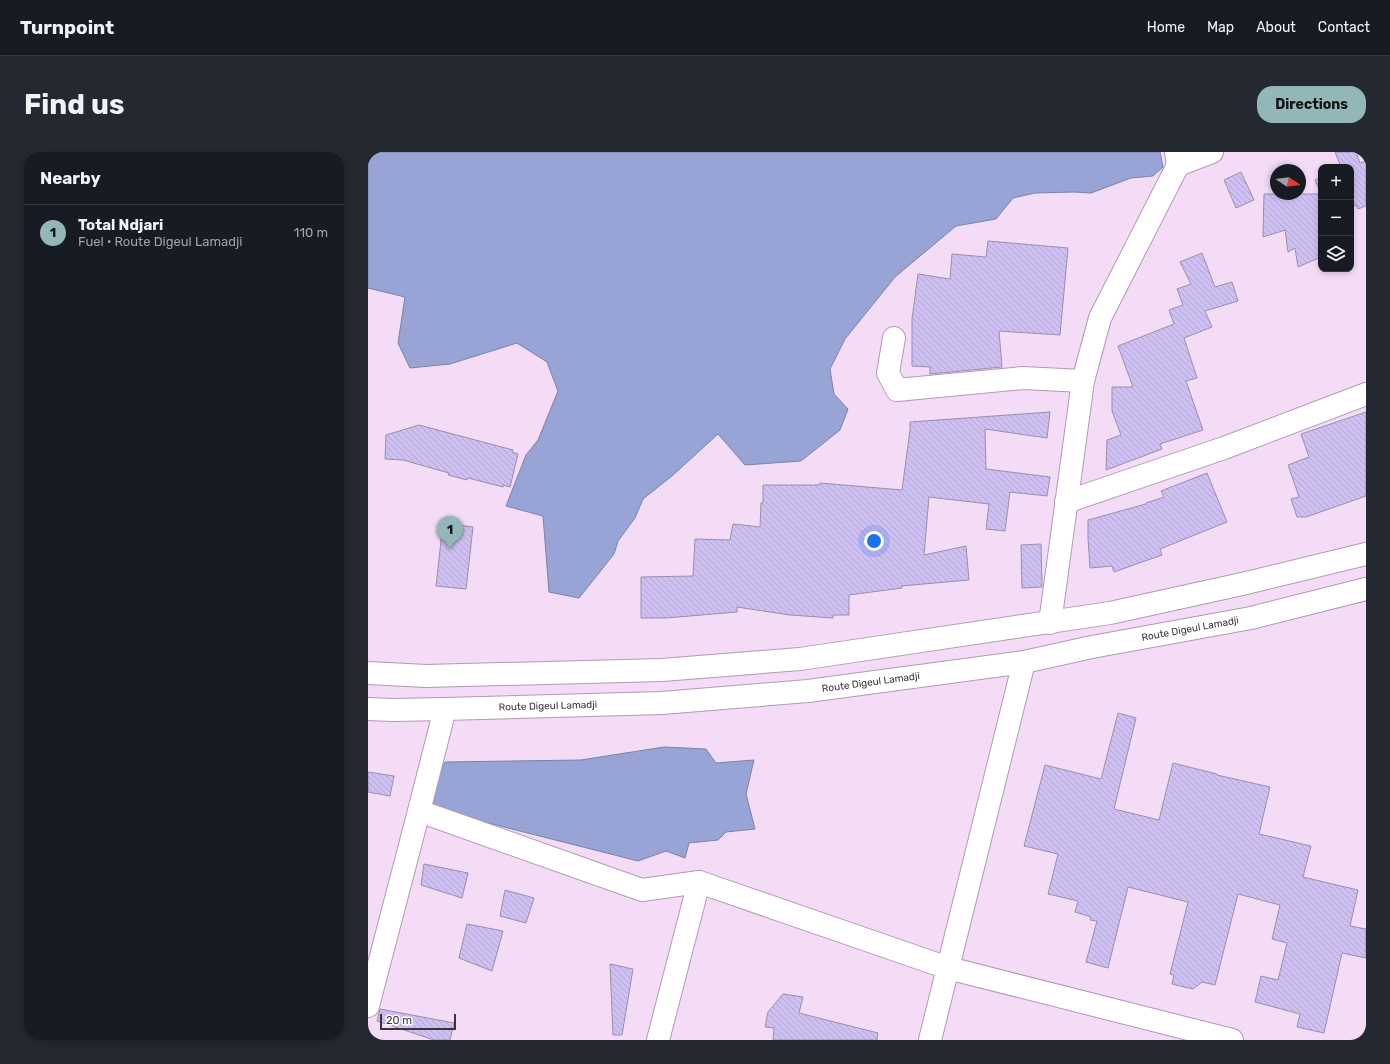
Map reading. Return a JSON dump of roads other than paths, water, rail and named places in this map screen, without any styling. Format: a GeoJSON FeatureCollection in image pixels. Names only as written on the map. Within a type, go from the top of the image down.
{"type":"FeatureCollection","features":[{"type":"Feature","properties":{"kind":"street"},"geometry":{"type":"LineString","coordinates":[[1050,623],[1083,381],[1100,318],[1177,158],[1212,152]]}},
{"type":"Feature","properties":{"kind":"street"},"geometry":{"type":"LineString","coordinates":[[894,338],[888,374],[897,390],[1023,378],[1083,381]]}},
{"type":"Feature","properties":{"kind":"street"},"geometry":{"type":"LineString","coordinates":[[1066,502],[1224,448],[1366,394]]}},
{"type":"Feature","properties":{"kind":"street"},"geometry":{"type":"LineString","coordinates":[[368,674],[426,676],[662,670],[800,658],[1050,623],[1110,613],[1242,584],[1366,554]]}},
{"type":"Feature","properties":{"kind":"street","name":"Route Digeul Lamadji"},"geometry":{"type":"LineString","coordinates":[[368,709],[445,709],[662,703],[808,691],[1024,662],[1092,647],[1251,618],[1366,588]]}},
{"type":"Feature","properties":{"kind":"street"},"geometry":{"type":"LineString","coordinates":[[930,1040],[1024,662]]}},
{"type":"Feature","properties":{"kind":"street"},"geometry":{"type":"LineString","coordinates":[[368,1006],[445,709]]}},
{"type":"Feature","properties":{"kind":"street"},"geometry":{"type":"LineString","coordinates":[[419,811],[642,890],[699,882],[948,968],[1171,1032],[1232,1040]]}},
{"type":"Feature","properties":{"kind":"street"},"geometry":{"type":"LineString","coordinates":[[658,1040],[699,882]]}},
{"type":"Feature","properties":{"kind":"water"},"geometry":{"type":"Polygon","coordinates":[[[368,152],[1160,152],[1163,167],[1153,176],[1131,178],[1091,193],[1035,193],[1013,198],[996,219],[956,226],[895,277],[845,339],[830,369],[834,394],[848,409],[840,430],[801,461],[745,465],[718,434],[672,476],[643,499],[635,518],[618,541],[614,554],[579,598],[549,592],[543,516],[506,506],[526,455],[538,440],[558,391],[547,362],[517,343],[450,364],[410,368],[398,343],[405,297],[368,288],[368,152]]]}},
{"type":"Feature","properties":{"kind":"water"},"geometry":{"type":"Polygon","coordinates":[[[664,747],[706,749],[716,763],[754,760],[746,794],[755,829],[726,832],[718,840],[689,843],[685,858],[666,851],[638,861],[433,809],[433,787],[445,762],[581,760],[664,747]]]}},
{"type":"Feature","properties":{"kind":"place","name":"Total Ndjari"},"geometry":{"type":"Point","coordinates":[450,549]}}]}
